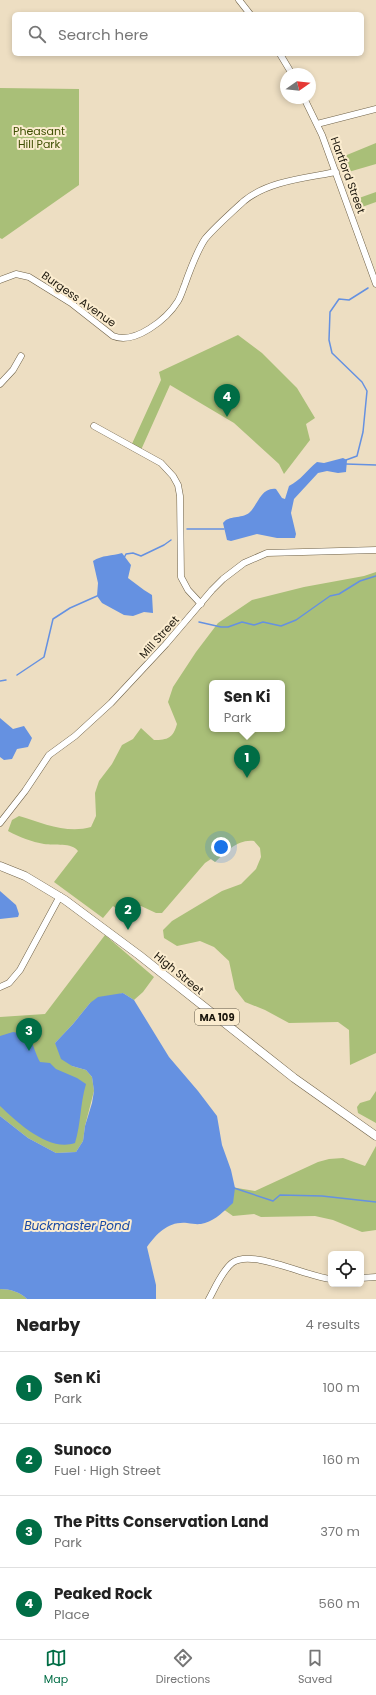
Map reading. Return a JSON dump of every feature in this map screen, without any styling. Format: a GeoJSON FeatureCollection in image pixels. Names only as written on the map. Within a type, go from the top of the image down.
{"type":"FeatureCollection","features":[{"type":"Feature","properties":{"kind":"main road","name":"High Street"},"geometry":{"type":"LineString","coordinates":[[0,866],[25,876],[60,896],[138,955],[294,1078],[376,1136]]}},
{"type":"Feature","properties":{"kind":"street"},"geometry":{"type":"LineString","coordinates":[[239,0],[248,12]]}},
{"type":"Feature","properties":{"kind":"street"},"geometry":{"type":"LineString","coordinates":[[281,56],[288,68]]}},
{"type":"Feature","properties":{"kind":"street","name":"Hartford Street"},"geometry":{"type":"LineString","coordinates":[[307,104],[317,124],[336,172],[376,284]]}},
{"type":"Feature","properties":{"kind":"street"},"geometry":{"type":"LineString","coordinates":[[317,124],[376,109]]}},
{"type":"Feature","properties":{"kind":"street","name":"Burgess Avenue"},"geometry":{"type":"LineString","coordinates":[[0,280],[16,274],[29,277],[71,304],[113,336],[120,339],[133,338],[147,330],[161,319],[179,300],[189,272],[205,240],[245,200],[257,192],[270,187],[336,172]]}},
{"type":"Feature","properties":{"kind":"street"},"geometry":{"type":"LineString","coordinates":[[0,384],[13,370],[21,356]]}},
{"type":"Feature","properties":{"kind":"street"},"geometry":{"type":"LineString","coordinates":[[94,426],[161,463],[173,476],[178,485],[180,496],[181,577],[188,590],[201,604]]}},
{"type":"Feature","properties":{"kind":"street","name":"Mill Street"},"geometry":{"type":"LineString","coordinates":[[0,823],[25,791],[49,755],[84,728],[112,703],[212,590],[223,579],[244,563],[266,553],[376,550]]}},
{"type":"Feature","properties":{"kind":"street"},"geometry":{"type":"LineString","coordinates":[[0,987],[9,983],[20,970],[60,896]]}},
{"type":"Feature","properties":{"kind":"street"},"geometry":{"type":"LineString","coordinates":[[209,1299],[228,1267],[242,1258],[256,1259],[328,1278]]}},
{"type":"Feature","properties":{"kind":"street"},"geometry":{"type":"LineString","coordinates":[[364,1278],[376,1277]]}},
{"type":"Feature","properties":{"kind":"green space","name":"Pheasant Hill Park"},"geometry":{"type":"Polygon","coordinates":[[[0,88],[79,89],[79,185],[2,239],[0,238],[0,88]]]}},
{"type":"Feature","properties":{"kind":"green space"},"geometry":{"type":"Polygon","coordinates":[[[376,143],[376,164],[345,173],[342,166],[342,157],[376,143]]]}},
{"type":"Feature","properties":{"kind":"green space"},"geometry":{"type":"Polygon","coordinates":[[[376,192],[376,202],[362,207],[358,212],[353,196],[359,198],[376,192]]]}},
{"type":"Feature","properties":{"kind":"green space"},"geometry":{"type":"Polygon","coordinates":[[[238,335],[262,353],[297,388],[315,418],[306,424],[310,440],[284,474],[279,464],[234,423],[170,385],[141,450],[131,446],[161,380],[159,372],[238,335]]]}},
{"type":"Feature","properties":{"kind":"green space"},"geometry":{"type":"Polygon","coordinates":[[[376,572],[376,1053],[350,1065],[349,1030],[338,1022],[289,1023],[265,1010],[245,1002],[235,989],[229,961],[214,947],[200,941],[177,946],[164,938],[163,930],[172,921],[222,891],[241,884],[256,869],[261,857],[260,848],[254,841],[237,844],[215,862],[211,859],[205,863],[162,913],[156,913],[141,906],[117,909],[113,906],[103,918],[54,882],[78,851],[75,848],[67,845],[48,845],[35,842],[8,831],[12,820],[19,816],[55,827],[82,829],[91,827],[96,816],[95,793],[99,781],[112,764],[122,745],[133,739],[141,728],[154,740],[166,739],[174,732],[177,724],[168,702],[173,687],[196,652],[218,623],[252,600],[304,587],[364,576],[376,572]]]}},
{"type":"Feature","properties":{"kind":"green space"},"geometry":{"type":"Polygon","coordinates":[[[105,935],[154,977],[143,992],[134,1000],[123,993],[90,1003],[55,1043],[72,1066],[86,1070],[92,1077],[94,1091],[85,1126],[83,1141],[76,1152],[56,1153],[28,1138],[0,1116],[0,1017],[45,1014],[105,935]]]}},
{"type":"Feature","properties":{"kind":"green space"},"geometry":{"type":"Polygon","coordinates":[[[376,1091],[376,1123],[358,1113],[357,1107],[360,1103],[370,1100],[376,1091]]]}},
{"type":"Feature","properties":{"kind":"green space"},"geometry":{"type":"Polygon","coordinates":[[[376,1146],[376,1230],[362,1232],[333,1220],[315,1216],[261,1217],[254,1214],[233,1216],[223,1209],[231,1187],[255,1191],[318,1162],[329,1159],[343,1158],[365,1166],[376,1146]]]}},
{"type":"Feature","properties":{"kind":"green space"},"geometry":{"type":"Polygon","coordinates":[[[0,1289],[15,1291],[27,1299],[0,1299],[0,1289]]]}},
{"type":"Feature","properties":{"kind":"water"},"geometry":{"type":"Polygon","coordinates":[[[343,458],[347,460],[346,472],[338,473],[327,471],[318,473],[294,499],[291,513],[296,534],[295,538],[277,538],[257,534],[231,541],[227,540],[223,523],[228,519],[249,513],[260,497],[267,491],[276,489],[282,498],[285,499],[289,486],[317,462],[324,463],[343,458]]]}},
{"type":"Feature","properties":{"kind":"water"},"geometry":{"type":"Polygon","coordinates":[[[122,553],[131,565],[128,578],[152,595],[153,613],[144,612],[133,616],[124,615],[102,603],[97,596],[98,583],[93,561],[122,553]]]}},
{"type":"Feature","properties":{"kind":"water"},"geometry":{"type":"Polygon","coordinates":[[[0,718],[13,729],[24,726],[32,738],[28,747],[17,749],[12,759],[4,760],[0,757],[0,718]]]}},
{"type":"Feature","properties":{"kind":"water"},"geometry":{"type":"Polygon","coordinates":[[[0,891],[16,905],[19,914],[18,917],[0,919],[0,891]]]}},
{"type":"Feature","properties":{"kind":"water","name":"Buckmaster Pond"},"geometry":{"type":"Polygon","coordinates":[[[123,993],[134,1000],[169,1057],[217,1116],[222,1145],[231,1170],[235,1188],[233,1203],[209,1222],[203,1224],[181,1223],[169,1226],[159,1233],[151,1242],[147,1247],[156,1285],[156,1299],[27,1299],[15,1291],[0,1289],[0,1116],[28,1138],[56,1153],[76,1152],[83,1141],[85,1126],[92,1103],[94,1091],[92,1077],[86,1070],[72,1066],[61,1059],[55,1043],[90,1003],[98,997],[123,993]]]}},
{"type":"Feature","properties":{"kind":"water"},"geometry":{"type":"Polygon","coordinates":[[[13,1032],[29,1039],[40,1062],[50,1063],[56,1069],[77,1078],[86,1084],[75,1143],[65,1145],[45,1140],[25,1128],[0,1106],[0,1036],[13,1032]]]}},
{"type":"Feature","properties":{"kind":"waterway"},"geometry":{"type":"LineString","coordinates":[[346,460],[357,456],[363,432],[367,391],[362,382],[332,353],[329,340],[330,312],[339,299],[349,300],[368,288]]}},
{"type":"Feature","properties":{"kind":"waterway"},"geometry":{"type":"LineString","coordinates":[[346,464],[376,465]]}},
{"type":"Feature","properties":{"kind":"waterway"},"geometry":{"type":"LineString","coordinates":[[187,529],[224,529]]}},
{"type":"Feature","properties":{"kind":"waterway"},"geometry":{"type":"LineString","coordinates":[[124,558],[126,554],[133,553],[141,556],[171,540]]}},
{"type":"Feature","properties":{"kind":"waterway"},"geometry":{"type":"LineString","coordinates":[[199,622],[221,627],[228,627],[242,622],[254,625],[263,622],[281,626],[296,620],[330,596],[339,594],[360,581],[376,576]]}},
{"type":"Feature","properties":{"kind":"waterway"},"geometry":{"type":"LineString","coordinates":[[17,675],[44,657],[53,619],[70,608],[97,596]]}},
{"type":"Feature","properties":{"kind":"waterway"},"geometry":{"type":"LineString","coordinates":[[0,681],[6,680]]}},
{"type":"Feature","properties":{"kind":"waterway"},"geometry":{"type":"LineString","coordinates":[[234,1188],[273,1201],[280,1195],[322,1196],[376,1202]]}},
{"type":"Feature","properties":{"kind":"place","name":"Peaked Rock"},"geometry":{"type":"Point","coordinates":[227,417]}},
{"type":"Feature","properties":{"kind":"place","name":"Sen Ki"},"geometry":{"type":"Point","coordinates":[247,778]}},
{"type":"Feature","properties":{"kind":"place","name":"Sunoco"},"geometry":{"type":"Point","coordinates":[128,930]}},
{"type":"Feature","properties":{"kind":"place","name":"The Pitts Conservation Land"},"geometry":{"type":"Point","coordinates":[29,1051]}}]}
